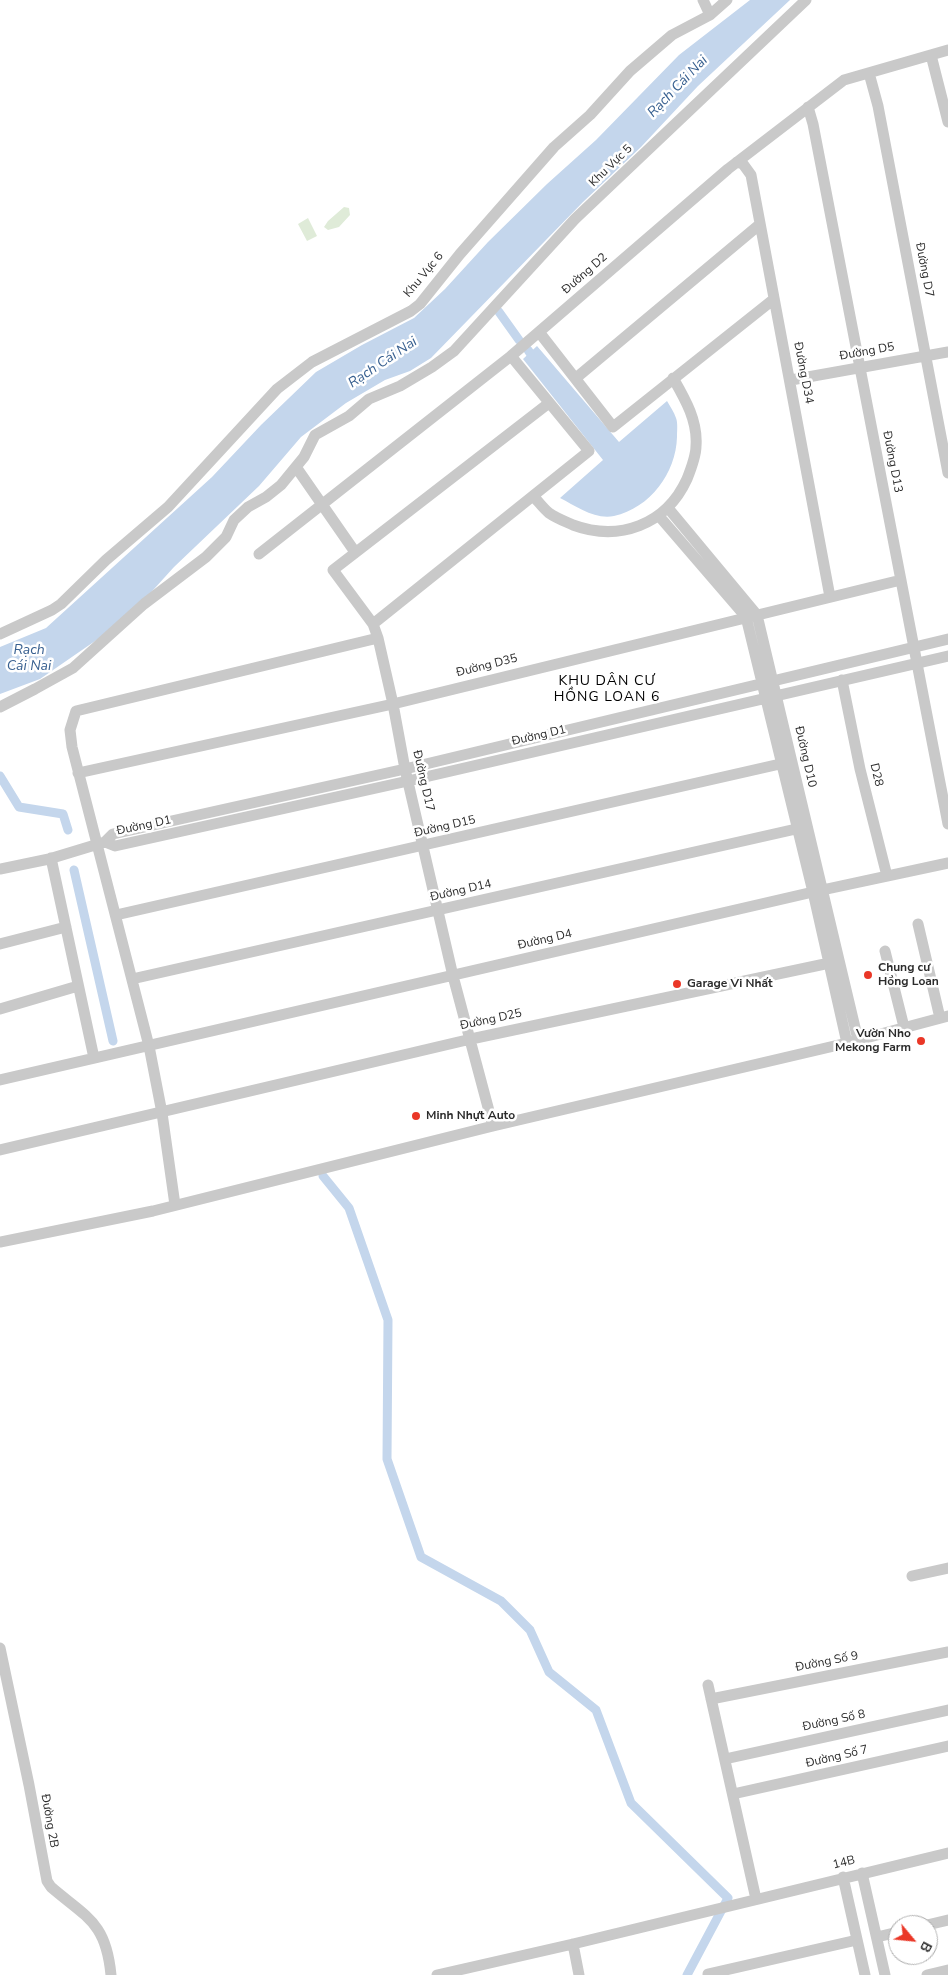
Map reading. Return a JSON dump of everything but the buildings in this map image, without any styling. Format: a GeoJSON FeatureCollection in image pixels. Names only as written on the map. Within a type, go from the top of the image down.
{"type":"FeatureCollection","features":[{"type":"Feature","properties":{"kind":"street"},"geometry":{"type":"LineString","coordinates":[[703,0],[710,15]]}},
{"type":"Feature","properties":{"kind":"street","name":"Khu Vực 6"},"geometry":{"type":"LineString","coordinates":[[0,634],[61,604],[123,544],[173,502],[277,388],[312,362],[411,312],[420,304],[460,254],[554,147],[590,115],[630,70],[672,35],[710,15],[727,0]]}},
{"type":"Feature","properties":{"kind":"street","name":"Khu Vực 5"},"geometry":{"type":"LineString","coordinates":[[0,707],[35,690],[82,661],[144,604],[206,557],[226,537],[234,520],[248,507],[266,498],[282,485],[304,457],[315,435],[349,416],[369,399],[400,386],[454,351],[575,219],[806,0]]}},
{"type":"Feature","properties":{"kind":"street","name":"Đường D2"},"geometry":{"type":"LineString","coordinates":[[259,554],[511,356],[737,162],[808,106],[844,80],[948,50]]}},
{"type":"Feature","properties":{"kind":"street"},"geometry":{"type":"LineString","coordinates":[[931,55],[948,122]]}},
{"type":"Feature","properties":{"kind":"street","name":"Đường D7"},"geometry":{"type":"LineString","coordinates":[[870,73],[878,106],[948,473]]}},
{"type":"Feature","properties":{"kind":"street","name":"Đường D13"},"geometry":{"type":"LineString","coordinates":[[808,106],[948,824]]}},
{"type":"Feature","properties":{"kind":"street","name":"Đường D34"},"geometry":{"type":"LineString","coordinates":[[737,162],[743,164],[751,176],[791,380],[830,597]]}},
{"type":"Feature","properties":{"kind":"street"},"geometry":{"type":"LineString","coordinates":[[576,378],[759,224]]}},
{"type":"Feature","properties":{"kind":"street"},"geometry":{"type":"LineString","coordinates":[[539,332],[613,427],[774,299]]}},
{"type":"Feature","properties":{"kind":"street","name":"Đường D5"},"geometry":{"type":"LineString","coordinates":[[791,380],[948,352]]}},
{"type":"Feature","properties":{"kind":"street"},"geometry":{"type":"LineString","coordinates":[[373,624],[588,452],[511,356]]}},
{"type":"Feature","properties":{"kind":"street"},"geometry":{"type":"LineString","coordinates":[[533,496],[549,513],[561,520],[590,530],[604,532],[626,530],[659,516],[668,508],[682,489],[691,469],[696,446],[694,422],[673,378]]}},
{"type":"Feature","properties":{"kind":"street"},"geometry":{"type":"LineString","coordinates":[[296,467],[355,552],[549,403]]}},
{"type":"Feature","properties":{"kind":"street","name":"Đường D10"},"geometry":{"type":"LineString","coordinates":[[668,508],[751,616],[853,1042]]}},
{"type":"Feature","properties":{"kind":"street","name":"Đường D10"},"geometry":{"type":"LineString","coordinates":[[659,516],[751,616]]}},
{"type":"Feature","properties":{"kind":"street","name":"Đường D17"},"geometry":{"type":"LineString","coordinates":[[355,552],[333,570],[373,624],[378,638],[405,769],[453,976],[493,1126]]}},
{"type":"Feature","properties":{"kind":"street","name":"Đường D35"},"geometry":{"type":"LineString","coordinates":[[78,773],[393,704],[901,580]]}},
{"type":"Feature","properties":{"kind":"street"},"geometry":{"type":"LineString","coordinates":[[175,1205],[162,1113],[149,1046],[116,915],[101,843],[78,773],[70,730],[76,711],[378,638]]}},
{"type":"Feature","properties":{"kind":"street","name":"Đường D1"},"geometry":{"type":"LineString","coordinates":[[101,843],[113,834],[405,769],[948,639]]}},
{"type":"Feature","properties":{"kind":"street","name":"Đường D1"},"geometry":{"type":"LineString","coordinates":[[101,843],[115,846],[408,781],[948,656]]}},
{"type":"Feature","properties":{"kind":"street","name":"D28"},"geometry":{"type":"LineString","coordinates":[[842,680],[860,769],[887,876]]}},
{"type":"Feature","properties":{"kind":"street","name":"Đường D10"},"geometry":{"type":"LineString","coordinates":[[771,696],[780,764],[796,829],[817,891]]}},
{"type":"Feature","properties":{"kind":"street","name":"Đường D15"},"geometry":{"type":"LineString","coordinates":[[116,915],[780,764]]}},
{"type":"Feature","properties":{"kind":"street","name":"Đường D14"},"geometry":{"type":"LineString","coordinates":[[132,979],[796,829]]}},
{"type":"Feature","properties":{"kind":"street"},"geometry":{"type":"LineString","coordinates":[[0,869],[51,858],[101,843]]}},
{"type":"Feature","properties":{"kind":"street"},"geometry":{"type":"LineString","coordinates":[[51,858],[94,1058]]}},
{"type":"Feature","properties":{"kind":"street","name":"Đường D4"},"geometry":{"type":"LineString","coordinates":[[0,1080],[817,891],[948,863]]}},
{"type":"Feature","properties":{"kind":"street"},"geometry":{"type":"LineString","coordinates":[[0,1242],[175,1205],[493,1126],[853,1042],[944,1017],[918,924]]}},
{"type":"Feature","properties":{"kind":"street"},"geometry":{"type":"LineString","coordinates":[[0,944],[66,927]]}},
{"type":"Feature","properties":{"kind":"street"},"geometry":{"type":"LineString","coordinates":[[885,951],[904,1027]]}},
{"type":"Feature","properties":{"kind":"street","name":"Đường D25"},"geometry":{"type":"LineString","coordinates":[[0,1150],[471,1038],[834,962]]}},
{"type":"Feature","properties":{"kind":"street"},"geometry":{"type":"LineString","coordinates":[[0,1009],[78,986]]}},
{"type":"Feature","properties":{"kind":"street"},"geometry":{"type":"LineString","coordinates":[[912,1576],[948,1568]]}},
{"type":"Feature","properties":{"kind":"street","name":"Đường 2B"},"geometry":{"type":"LineString","coordinates":[[0,1648],[47,1881],[51,1887],[86,1914],[97,1927],[107,1948],[111,1975]]}},
{"type":"Feature","properties":{"kind":"street","name":"Đường Số 9"},"geometry":{"type":"LineString","coordinates":[[711,1699],[948,1652]]}},
{"type":"Feature","properties":{"kind":"street"},"geometry":{"type":"LineString","coordinates":[[708,1685],[733,1794],[751,1900]]}},
{"type":"Feature","properties":{"kind":"street","name":"Đường Số 8"},"geometry":{"type":"LineString","coordinates":[[725,1759],[948,1710]]}},
{"type":"Feature","properties":{"kind":"street","name":"Đường Số 7"},"geometry":{"type":"LineString","coordinates":[[733,1794],[948,1746]]}},
{"type":"Feature","properties":{"kind":"street","name":"14B"},"geometry":{"type":"LineString","coordinates":[[437,1975],[948,1853]]}},
{"type":"Feature","properties":{"kind":"street"},"geometry":{"type":"LineString","coordinates":[[862,1872],[885,1975]]}},
{"type":"Feature","properties":{"kind":"street"},"geometry":{"type":"LineString","coordinates":[[843,1877],[865,1975]]}},
{"type":"Feature","properties":{"kind":"street"},"geometry":{"type":"LineString","coordinates":[[877,1938],[888,1935]]}},
{"type":"Feature","properties":{"kind":"street"},"geometry":{"type":"LineString","coordinates":[[708,1974],[857,1940]]}},
{"type":"Feature","properties":{"kind":"street"},"geometry":{"type":"LineString","coordinates":[[573,1944],[579,1975]]}},
{"type":"Feature","properties":{"kind":"street"},"geometry":{"type":"LineString","coordinates":[[927,1975],[948,1970]]}},
{"type":"Feature","properties":{"kind":"green space"},"geometry":{"type":"Polygon","coordinates":[[[344,207],[349,208],[350,215],[339,227],[328,230],[324,227],[328,221],[344,207]]]}},
{"type":"Feature","properties":{"kind":"green space"},"geometry":{"type":"Polygon","coordinates":[[[308,218],[317,236],[307,241],[298,224],[308,218]]]}},
{"type":"Feature","properties":{"kind":"water","name":"Rạch Cái Nai"},"geometry":{"type":"Polygon","coordinates":[[[750,0],[790,0],[698,86],[641,147],[583,202],[431,358],[410,371],[385,380],[346,403],[301,437],[259,486],[174,567],[145,599],[98,639],[40,679],[0,694],[0,647],[46,628],[212,477],[261,425],[316,372],[414,318],[445,289],[488,242],[547,184],[596,140],[679,55],[750,0]]]}},
{"type":"Feature","properties":{"kind":"water"},"geometry":{"type":"Polygon","coordinates":[[[537,346],[619,442],[667,401],[677,422],[677,437],[672,463],[659,487],[639,505],[627,512],[607,517],[586,512],[560,498],[603,460],[523,359],[537,346]]]}},
{"type":"Feature","properties":{"kind":"waterway"},"geometry":{"type":"LineString","coordinates":[[499,312],[519,340]]}},
{"type":"Feature","properties":{"kind":"waterway"},"geometry":{"type":"LineString","coordinates":[[0,776],[19,807],[63,814],[68,830]]}},
{"type":"Feature","properties":{"kind":"waterway"},"geometry":{"type":"LineString","coordinates":[[74,870],[113,1041]]}},
{"type":"Feature","properties":{"kind":"waterway"},"geometry":{"type":"LineString","coordinates":[[323,1176],[349,1208],[388,1320],[387,1459],[421,1557],[501,1601],[530,1630],[549,1672],[596,1710],[631,1803],[728,1898],[687,1975]]}},
{"type":"Feature","properties":{"kind":"place","name":"Chung cư Hồng Loan"},"geometry":{"type":"Point","coordinates":[868,975]}},
{"type":"Feature","properties":{"kind":"place","name":"Garage Vi Nhất"},"geometry":{"type":"Point","coordinates":[677,984]}},
{"type":"Feature","properties":{"kind":"place","name":"Vườn Nho Mekong Farm"},"geometry":{"type":"Point","coordinates":[921,1041]}},
{"type":"Feature","properties":{"kind":"place","name":"Minh Nhựt Auto"},"geometry":{"type":"Point","coordinates":[416,1116]}},
{"type":"Feature","properties":{"kind":"district","name":"KHU DÂN CƯ HỒNG LOAN 6"},"geometry":{"type":"Point","coordinates":[607,690]}}]}
